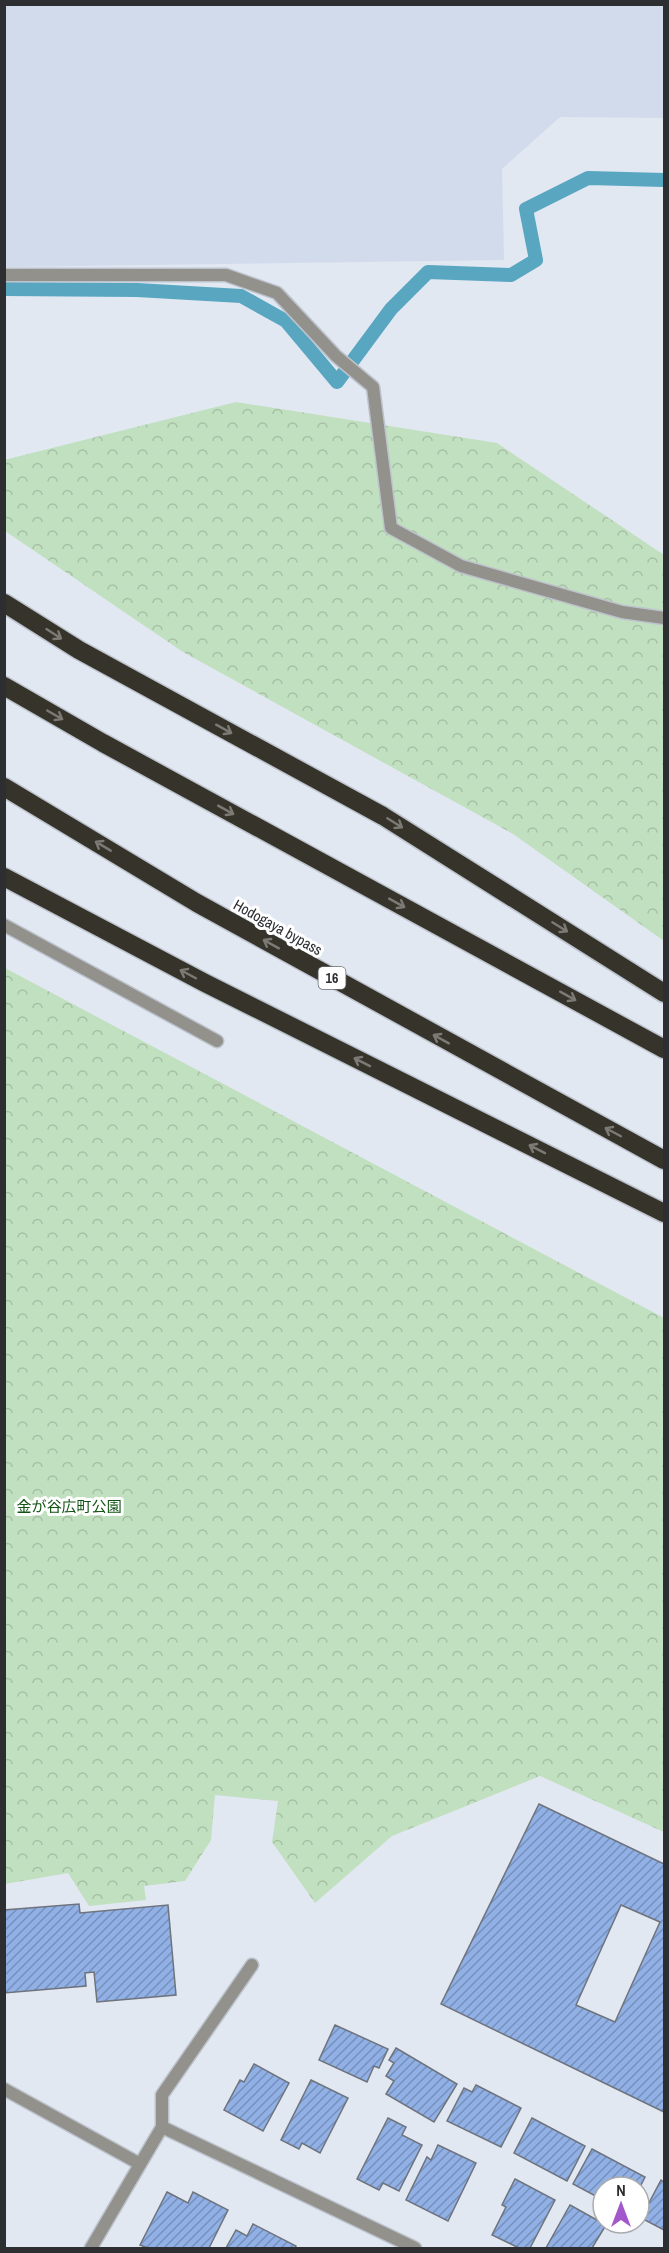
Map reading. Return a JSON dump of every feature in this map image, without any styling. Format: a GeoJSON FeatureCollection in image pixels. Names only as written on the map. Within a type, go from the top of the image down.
{"type":"FeatureCollection","features":[{"type":"Feature","properties":{"kind":"highway"},"geometry":{"type":"LineString","coordinates":[[4,603],[79,650],[383,816],[664,993]]}},
{"type":"Feature","properties":{"kind":"highway"},"geometry":{"type":"LineString","coordinates":[[4,686],[103,743],[664,1049]]}},
{"type":"Feature","properties":{"kind":"highway","name":"Hodogaya bypass"},"geometry":{"type":"LineString","coordinates":[[4,787],[197,903],[664,1160]]}},
{"type":"Feature","properties":{"kind":"highway"},"geometry":{"type":"LineString","coordinates":[[4,878],[205,983],[664,1212]]}},
{"type":"Feature","properties":{"kind":"street"},"geometry":{"type":"LineString","coordinates":[[4,274],[226,275],[277,293],[336,356],[373,387],[391,528],[460,566],[622,612],[664,618]]}},
{"type":"Feature","properties":{"kind":"street"},"geometry":{"type":"LineString","coordinates":[[4,925],[217,1041]]}},
{"type":"Feature","properties":{"kind":"street"},"geometry":{"type":"LineString","coordinates":[[91,2248],[162,2127],[162,2095],[252,1965]]}},
{"type":"Feature","properties":{"kind":"street"},"geometry":{"type":"LineString","coordinates":[[4,2089],[140,2164]]}},
{"type":"Feature","properties":{"kind":"street"},"geometry":{"type":"LineString","coordinates":[[162,2127],[415,2248]]}},
{"type":"Feature","properties":{"kind":"shaded area"},"geometry":{"type":"Polygon","coordinates":[[[4,5],[664,5],[664,118],[560,117],[502,169],[504,260],[5,267],[4,5]]]}},
{"type":"Feature","properties":{"kind":"green space"},"geometry":{"type":"Polygon","coordinates":[[[236,402],[497,443],[664,555],[664,941],[513,834],[183,652],[5,531],[4,460],[236,402]]]}},
{"type":"Feature","properties":{"kind":"green space","name":"金が谷広町公園"},"geometry":{"type":"Polygon","coordinates":[[[5,968],[664,1318],[664,1832],[540,1776],[392,1836],[315,1903],[272,1842],[278,1801],[215,1795],[211,1840],[185,1881],[144,1886],[146,1900],[89,1906],[68,1873],[5,1884],[5,968]]]}},
{"type":"Feature","properties":{"kind":"building"},"geometry":{"type":"Polygon","coordinates":[[[539,1804],[664,1864],[664,2112],[441,2004],[539,1804]],[[621,1905],[576,2005],[615,2022],[660,1922],[621,1905]]]}},
{"type":"Feature","properties":{"kind":"building"},"geometry":{"type":"Polygon","coordinates":[[[79,1904],[80,1913],[168,1905],[176,1995],[97,2002],[94,1972],[85,1973],[86,1986],[4,1993],[4,1910],[79,1904]]]}},
{"type":"Feature","properties":{"kind":"building"},"geometry":{"type":"Polygon","coordinates":[[[335,2025],[388,2049],[379,2068],[374,2066],[367,2082],[319,2060],[335,2025]]]}},
{"type":"Feature","properties":{"kind":"building"},"geometry":{"type":"Polygon","coordinates":[[[396,2048],[457,2084],[434,2122],[386,2094],[394,2081],[386,2076],[394,2063],[389,2060],[396,2048]]]}},
{"type":"Feature","properties":{"kind":"building"},"geometry":{"type":"Polygon","coordinates":[[[254,2064],[289,2083],[263,2131],[224,2110],[240,2080],[244,2082],[254,2064]]]}},
{"type":"Feature","properties":{"kind":"building"},"geometry":{"type":"Polygon","coordinates":[[[311,2080],[348,2098],[320,2153],[302,2143],[299,2149],[281,2140],[311,2080]]]}},
{"type":"Feature","properties":{"kind":"building"},"geometry":{"type":"Polygon","coordinates":[[[476,2085],[521,2108],[501,2147],[447,2121],[464,2088],[472,2092],[476,2085]]]}},
{"type":"Feature","properties":{"kind":"building"},"geometry":{"type":"Polygon","coordinates":[[[388,2118],[406,2127],[402,2135],[422,2145],[399,2191],[383,2183],[379,2190],[357,2179],[388,2118]]]}},
{"type":"Feature","properties":{"kind":"building"},"geometry":{"type":"Polygon","coordinates":[[[532,2118],[585,2146],[567,2181],[514,2153],[532,2118]]]}},
{"type":"Feature","properties":{"kind":"building"},"geometry":{"type":"Polygon","coordinates":[[[438,2145],[476,2163],[448,2221],[406,2200],[427,2157],[431,2160],[438,2145]]]}},
{"type":"Feature","properties":{"kind":"building"},"geometry":{"type":"Polygon","coordinates":[[[592,2149],[641,2175],[591,2175],[591,2194],[573,2184],[592,2149]]]}},
{"type":"Feature","properties":{"kind":"building"},"geometry":{"type":"Polygon","coordinates":[[[515,2179],[555,2200],[530,2248],[519,2248],[492,2235],[506,2207],[502,2205],[515,2179]]]}},
{"type":"Feature","properties":{"kind":"building"},"geometry":{"type":"Polygon","coordinates":[[[661,2180],[664,2182],[664,2230],[651,2223],[651,2199],[661,2180]]]}},
{"type":"Feature","properties":{"kind":"building"},"geometry":{"type":"Polygon","coordinates":[[[167,2192],[188,2203],[193,2192],[228,2210],[209,2248],[148,2248],[140,2245],[167,2192]]]}},
{"type":"Feature","properties":{"kind":"building"},"geometry":{"type":"Polygon","coordinates":[[[570,2205],[591,2217],[591,2235],[600,2235],[592,2248],[546,2248],[570,2205]]]}},
{"type":"Feature","properties":{"kind":"building"},"geometry":{"type":"Polygon","coordinates":[[[253,2224],[296,2246],[295,2248],[226,2248],[236,2230],[247,2236],[253,2224]]]}},
{"type":"Feature","properties":{"kind":"waterway"},"geometry":{"type":"LineString","coordinates":[[4,289],[137,290],[241,296],[286,321],[337,382],[391,309],[428,272],[511,275],[536,260],[526,209],[588,178],[664,180]]}}]}
